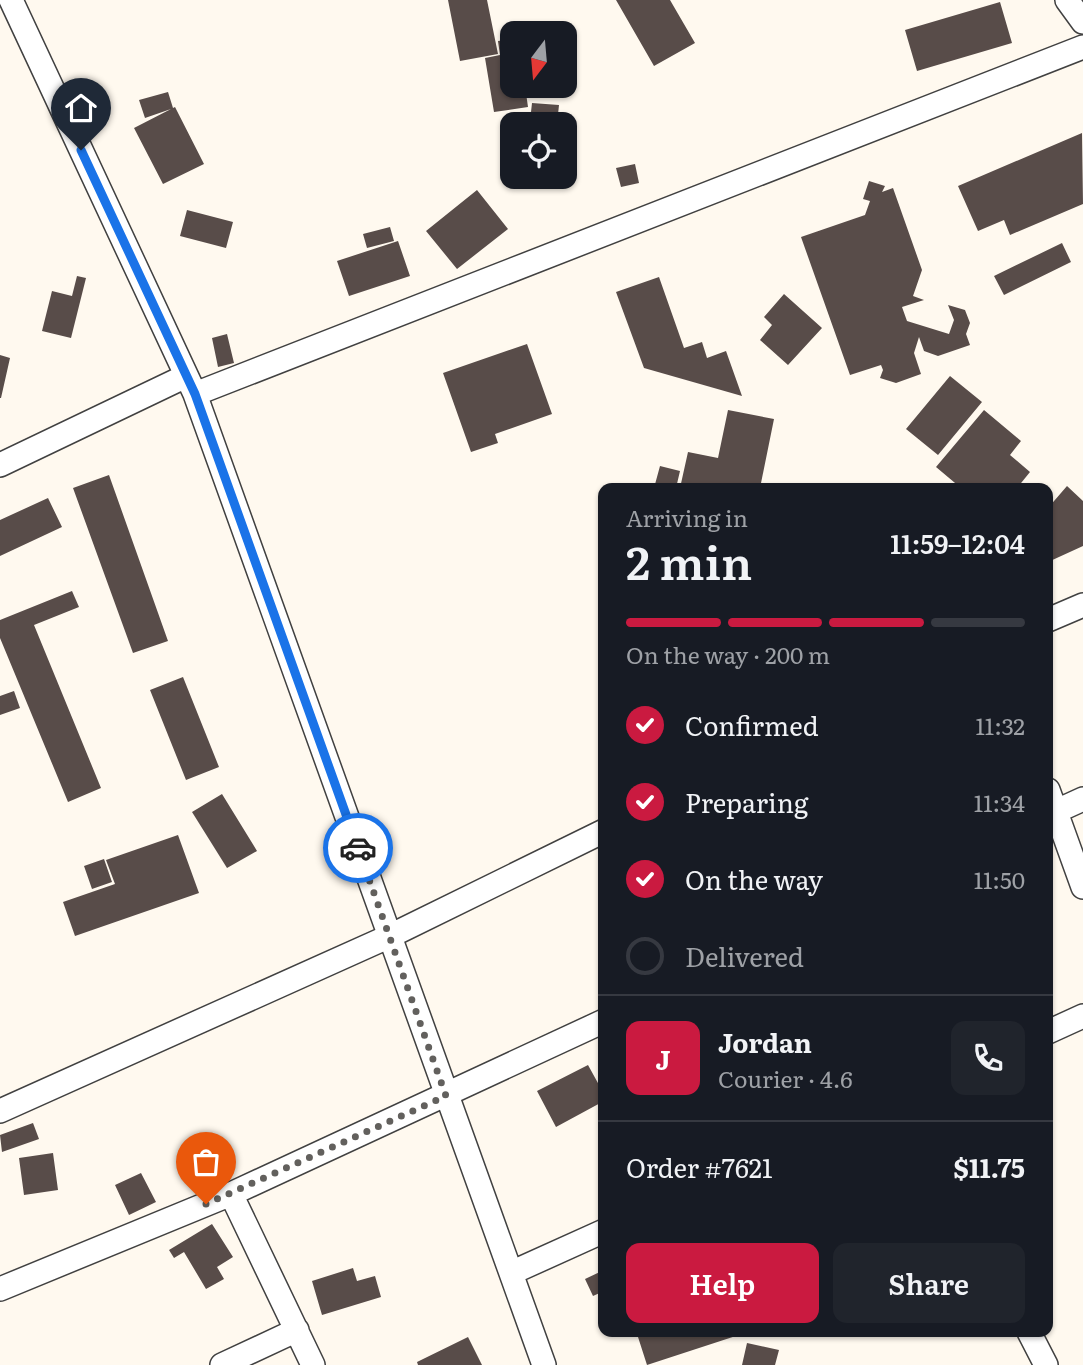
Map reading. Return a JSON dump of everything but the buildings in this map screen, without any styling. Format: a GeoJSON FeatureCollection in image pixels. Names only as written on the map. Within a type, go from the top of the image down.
{"type":"FeatureCollection","features":[{"type":"Feature","properties":{"kind":"street"},"geometry":{"type":"LineString","coordinates":[[11,0],[190,385],[544,1365]]}},
{"type":"Feature","properties":{"kind":"street"},"geometry":{"type":"LineString","coordinates":[[1067,0],[1083,22]]}},
{"type":"Feature","properties":{"kind":"street"},"geometry":{"type":"LineString","coordinates":[[0,465],[190,385],[1083,47]]}},
{"type":"Feature","properties":{"kind":"street"},"geometry":{"type":"LineString","coordinates":[[1053,618],[1083,605]]}},
{"type":"Feature","properties":{"kind":"street"},"geometry":{"type":"LineString","coordinates":[[1053,813],[1083,799]]}},
{"type":"Feature","properties":{"kind":"street"},"geometry":{"type":"LineString","coordinates":[[1053,819],[1083,887]]}},
{"type":"Feature","properties":{"kind":"street"},"geometry":{"type":"LineString","coordinates":[[0,1111],[390,936],[598,834]]}},
{"type":"Feature","properties":{"kind":"street"},"geometry":{"type":"LineString","coordinates":[[1053,1030],[1083,1016]]}},
{"type":"Feature","properties":{"kind":"street"},"geometry":{"type":"LineString","coordinates":[[0,1289],[231,1194],[598,1024]]}},
{"type":"Feature","properties":{"kind":"street"},"geometry":{"type":"LineString","coordinates":[[231,1194],[313,1365]]}},
{"type":"Feature","properties":{"kind":"street"},"geometry":{"type":"LineString","coordinates":[[511,1273],[598,1234]]}},
{"type":"Feature","properties":{"kind":"street"},"geometry":{"type":"LineString","coordinates":[[222,1365],[297,1330]]}},
{"type":"Feature","properties":{"kind":"street"},"geometry":{"type":"LineString","coordinates":[[1032,1337],[1046,1365]]}},
{"type":"Feature","properties":{"kind":"way so far"},"geometry":{"type":"LineString","coordinates":[[206,1204],[446,1096],[358,848]]}},
{"type":"Feature","properties":{"kind":"route"},"geometry":{"type":"LineString","coordinates":[[81,150],[195,394],[358,848]]}}]}
